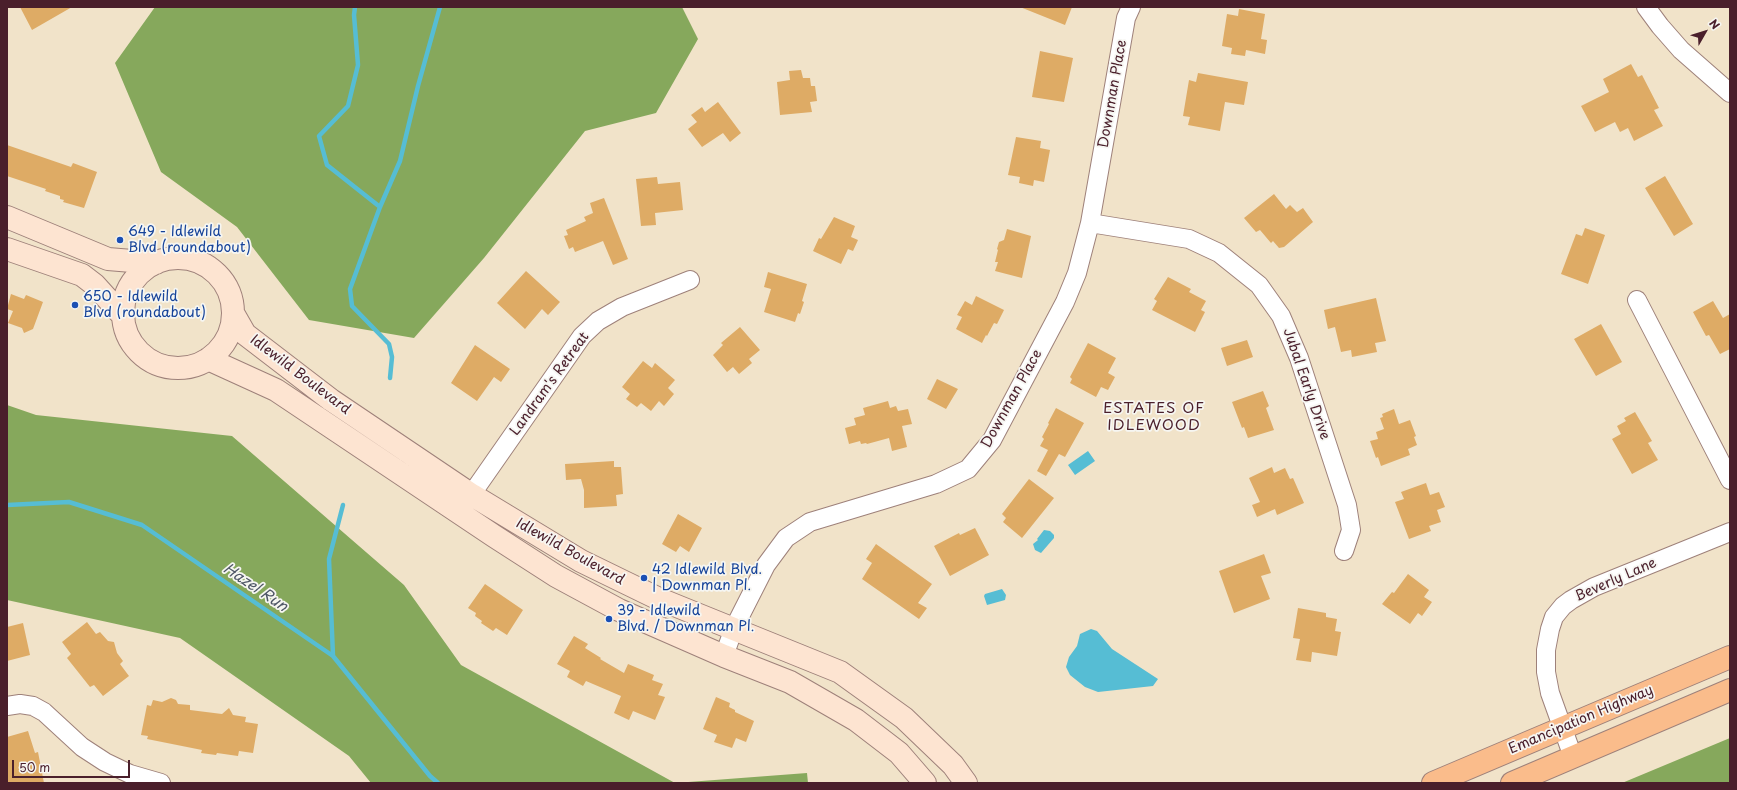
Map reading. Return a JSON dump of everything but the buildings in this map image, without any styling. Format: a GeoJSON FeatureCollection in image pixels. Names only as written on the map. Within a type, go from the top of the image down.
{"type":"FeatureCollection","features":[{"type":"Feature","properties":{"kind":"main road","name":"Emancipation Highway"},"geometry":{"type":"LineString","coordinates":[[1433,783],[1730,657]]}},
{"type":"Feature","properties":{"kind":"main road"},"geometry":{"type":"LineString","coordinates":[[1512,783],[1730,690]]}},
{"type":"Feature","properties":{"kind":"street","name":"Downman Place"},"geometry":{"type":"LineString","coordinates":[[724,656],[734,628],[766,565],[786,538],[810,522],[936,484],[968,469],[992,440],[1065,302],[1077,273],[1090,223],[1126,18],[1131,7]]}},
{"type":"Feature","properties":{"kind":"street"},"geometry":{"type":"LineString","coordinates":[[1646,7],[1681,50],[1730,93]]}},
{"type":"Feature","properties":{"kind":"street"},"geometry":{"type":"LineString","coordinates":[[7,217],[108,259],[156,263]]}},
{"type":"Feature","properties":{"kind":"street","name":"Jubal Early Drive"},"geometry":{"type":"LineString","coordinates":[[1090,223],[1189,239],[1219,253],[1259,285],[1281,316],[1299,358],[1347,505],[1351,530],[1344,551]]}},
{"type":"Feature","properties":{"kind":"street"},"geometry":{"type":"LineString","coordinates":[[7,249],[82,275],[95,285],[123,316]]}},
{"type":"Feature","properties":{"kind":"street"},"geometry":{"type":"LineString","coordinates":[[171,258],[190,259],[207,266],[221,278],[230,294],[234,313],[230,331],[222,347],[208,359],[193,366],[176,368],[160,365],[146,357],[134,345],[126,330],[123,316],[125,299],[131,285],[141,272],[156,263],[171,258]]}},
{"type":"Feature","properties":{"kind":"street","name":"Landram's Retreat"},"geometry":{"type":"LineString","coordinates":[[460,512],[582,336],[598,321],[622,307],[690,280]]}},
{"type":"Feature","properties":{"kind":"street"},"geometry":{"type":"LineString","coordinates":[[1637,300],[1730,480]]}},
{"type":"Feature","properties":{"kind":"street","name":"Idlewild Boulevard"},"geometry":{"type":"LineString","coordinates":[[234,313],[245,334],[331,400],[472,494],[581,561],[657,598],[840,672],[904,718],[953,766],[966,783]]}},
{"type":"Feature","properties":{"kind":"street","name":"Idlewild Boulevard"},"geometry":{"type":"LineString","coordinates":[[208,359],[276,390],[556,576],[619,610],[724,656],[790,682],[856,720],[899,753],[925,783]]}},
{"type":"Feature","properties":{"kind":"street","name":"Beverly Lane"},"geometry":{"type":"LineString","coordinates":[[1573,757],[1550,693],[1546,672],[1546,650],[1554,617],[1563,606],[1571,600],[1594,587],[1730,532]]}},
{"type":"Feature","properties":{"kind":"street"},"geometry":{"type":"LineString","coordinates":[[7,706],[20,704],[38,709],[44,712],[82,747],[105,762],[130,774],[161,783]]}},
{"type":"Feature","properties":{"kind":"green space"},"geometry":{"type":"Polygon","coordinates":[[[155,7],[682,7],[698,39],[656,113],[585,131],[484,258],[414,338],[309,320],[237,227],[161,172],[115,63],[155,7]]]}},
{"type":"Feature","properties":{"kind":"green space"},"geometry":{"type":"Polygon","coordinates":[[[7,405],[36,415],[232,436],[404,585],[461,665],[675,783],[371,783],[349,756],[180,638],[7,600],[7,405]]]}},
{"type":"Feature","properties":{"kind":"green space"},"geometry":{"type":"Polygon","coordinates":[[[1730,738],[1730,783],[1622,783],[1730,738]]]}},
{"type":"Feature","properties":{"kind":"green space"},"geometry":{"type":"Polygon","coordinates":[[[807,773],[808,783],[675,783],[807,773]]]}},
{"type":"Feature","properties":{"kind":"water"},"geometry":{"type":"Polygon","coordinates":[[[1088,451],[1095,461],[1075,475],[1068,465],[1088,451]]]}},
{"type":"Feature","properties":{"kind":"water"},"geometry":{"type":"Polygon","coordinates":[[[1044,530],[1050,531],[1054,535],[1054,538],[1041,553],[1035,550],[1033,544],[1038,540],[1037,539],[1044,530]]]}},
{"type":"Feature","properties":{"kind":"water"},"geometry":{"type":"Polygon","coordinates":[[[1002,589],[1006,595],[1005,600],[987,605],[984,596],[985,594],[1002,589]]]}},
{"type":"Feature","properties":{"kind":"water"},"geometry":{"type":"Polygon","coordinates":[[[1091,629],[1097,631],[1112,649],[1158,679],[1153,686],[1098,692],[1085,687],[1070,675],[1066,667],[1069,657],[1077,646],[1080,634],[1091,629]]]}},
{"type":"Feature","properties":{"kind":"waterway"},"geometry":{"type":"LineString","coordinates":[[355,7],[354,15],[358,65],[348,106],[319,136],[327,165],[380,207],[350,289],[352,306],[389,344],[392,357],[390,378]]}},
{"type":"Feature","properties":{"kind":"waterway"},"geometry":{"type":"LineString","coordinates":[[380,207],[400,161],[418,86],[440,7]]}},
{"type":"Feature","properties":{"kind":"waterway","name":"Hazel Run"},"geometry":{"type":"LineString","coordinates":[[7,505],[69,502],[142,525],[333,656],[430,776],[438,783]]}},
{"type":"Feature","properties":{"kind":"waterway"},"geometry":{"type":"LineString","coordinates":[[333,656],[329,559],[343,505]]}},
{"type":"Feature","properties":{"kind":"place","name":"649 - Idlewild Blvd (roundabout)"},"geometry":{"type":"Point","coordinates":[120,240]}},
{"type":"Feature","properties":{"kind":"place","name":"650 - Idlewild Blvd (roundabout)"},"geometry":{"type":"Point","coordinates":[75,305]}},
{"type":"Feature","properties":{"kind":"place","name":"42 Idlewild Blvd. | Downman Pl."},"geometry":{"type":"Point","coordinates":[644,578]}},
{"type":"Feature","properties":{"kind":"place","name":"39 - Idlewild Blvd. / Downman Pl."},"geometry":{"type":"Point","coordinates":[609,619]}},
{"type":"Feature","properties":{"kind":"district","name":"ESTATES OF IDLEWOOD"},"geometry":{"type":"Point","coordinates":[1154,418]}}]}
